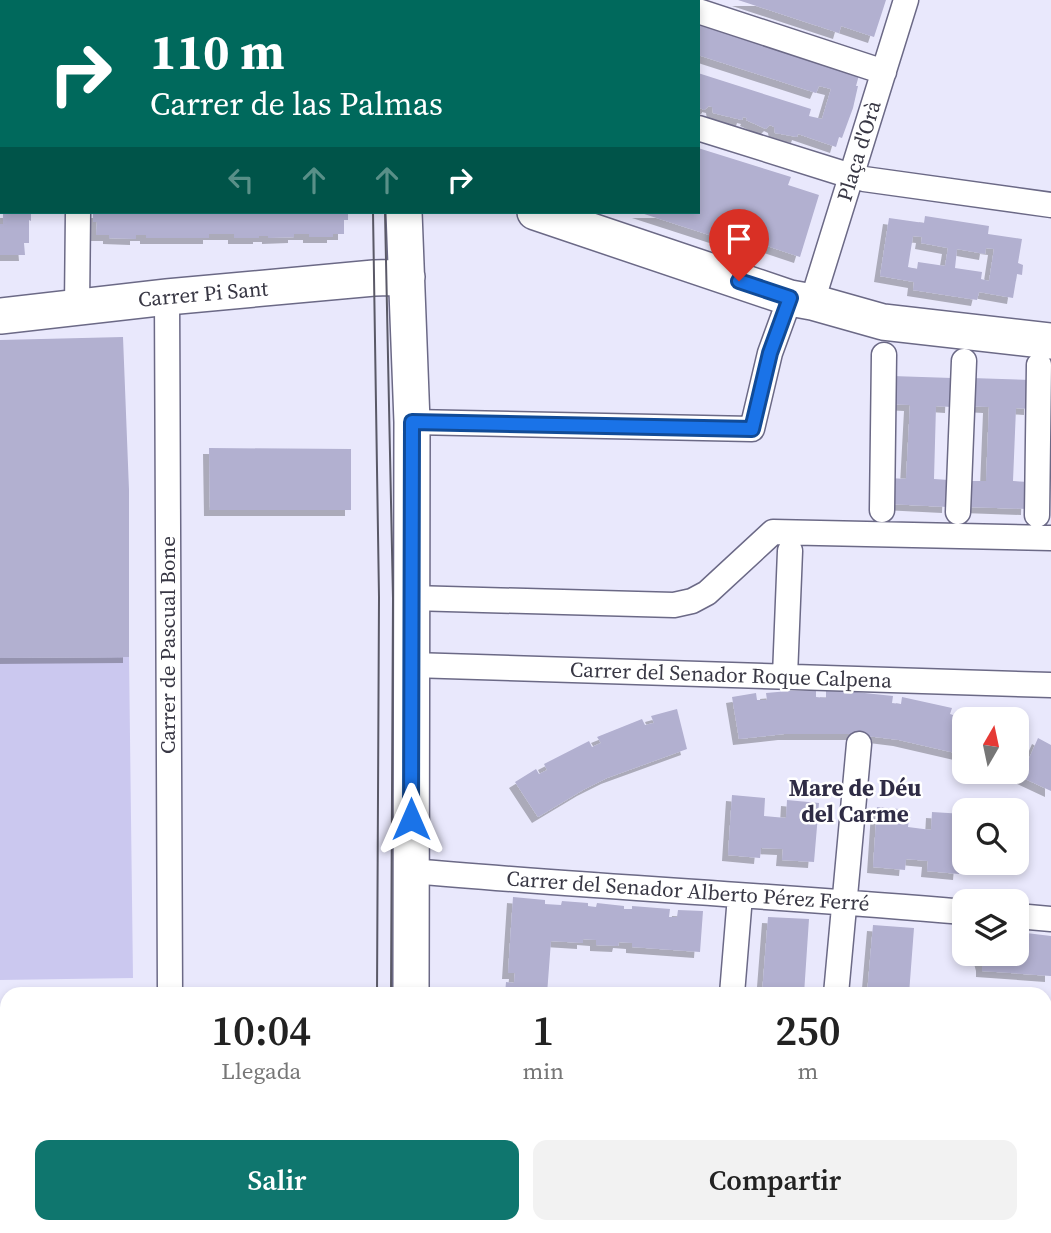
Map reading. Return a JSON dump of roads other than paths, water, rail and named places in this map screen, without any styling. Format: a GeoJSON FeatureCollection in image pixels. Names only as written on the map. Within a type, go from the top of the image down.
{"type":"FeatureCollection","features":[{"type":"Feature","properties":{"kind":"street","name":"Plaça d'Orà"},"geometry":{"type":"LineString","coordinates":[[412,422],[752,429],[770,353],[801,300],[858,178],[884,72],[906,0]]}},
{"type":"Feature","properties":{"kind":"street"},"geometry":{"type":"LineString","coordinates":[[700,12],[884,72]]}},
{"type":"Feature","properties":{"kind":"street"},"geometry":{"type":"LineString","coordinates":[[700,129],[858,178]]}},
{"type":"Feature","properties":{"kind":"street","name":"Plaça d'Orà"},"geometry":{"type":"LineString","coordinates":[[858,178],[1051,205]]}},
{"type":"Feature","properties":{"kind":"street"},"geometry":{"type":"LineString","coordinates":[[77,307],[78,214]]}},
{"type":"Feature","properties":{"kind":"street"},"geometry":{"type":"LineString","coordinates":[[404,214],[393,277],[412,422],[411,987]]}},
{"type":"Feature","properties":{"kind":"street"},"geometry":{"type":"LineString","coordinates":[[541,214],[801,300],[883,321],[1045,353],[1037,515]]}},
{"type":"Feature","properties":{"kind":"street","name":"Carrer Pi Sant"},"geometry":{"type":"LineString","coordinates":[[0,316],[167,297],[393,277]]}},
{"type":"Feature","properties":{"kind":"street","name":"Carrer de Pascual Bone"},"geometry":{"type":"LineString","coordinates":[[167,297],[170,987]]}},
{"type":"Feature","properties":{"kind":"street"},"geometry":{"type":"LineString","coordinates":[[882,510],[884,355]]}},
{"type":"Feature","properties":{"kind":"street"},"geometry":{"type":"LineString","coordinates":[[958,512],[964,361]]}},
{"type":"Feature","properties":{"kind":"street"},"geometry":{"type":"LineString","coordinates":[[411,598],[674,605],[692,601],[707,593],[773,532],[1050,540]]}},
{"type":"Feature","properties":{"kind":"street"},"geometry":{"type":"LineString","coordinates":[[785,676],[790,551]]}},
{"type":"Feature","properties":{"kind":"street","name":"Carrer del Senador Roque Calpena"},"geometry":{"type":"LineString","coordinates":[[412,665],[1051,685]]}},
{"type":"Feature","properties":{"kind":"street"},"geometry":{"type":"LineString","coordinates":[[837,987],[859,744]]}},
{"type":"Feature","properties":{"kind":"street","name":"Carrer del Senador Alberto Pérez Ferré"},"geometry":{"type":"LineString","coordinates":[[411,871],[952,911]]}},
{"type":"Feature","properties":{"kind":"street"},"geometry":{"type":"LineString","coordinates":[[733,987],[740,896]]}},
{"type":"Feature","properties":{"kind":"street"},"geometry":{"type":"LineString","coordinates":[[1029,917],[1051,919]]}},
{"type":"Feature","properties":{"kind":"tram line"},"geometry":{"type":"LineString","coordinates":[[373,214],[379,597],[377,987]]}},
{"type":"Feature","properties":{"kind":"tram line"},"geometry":{"type":"LineString","coordinates":[[385,214],[393,598],[391,987]]}},
{"type":"Feature","properties":{"kind":"district","name":"Mare de Déu del Carme"},"geometry":{"type":"Point","coordinates":[855,801]}}]}
